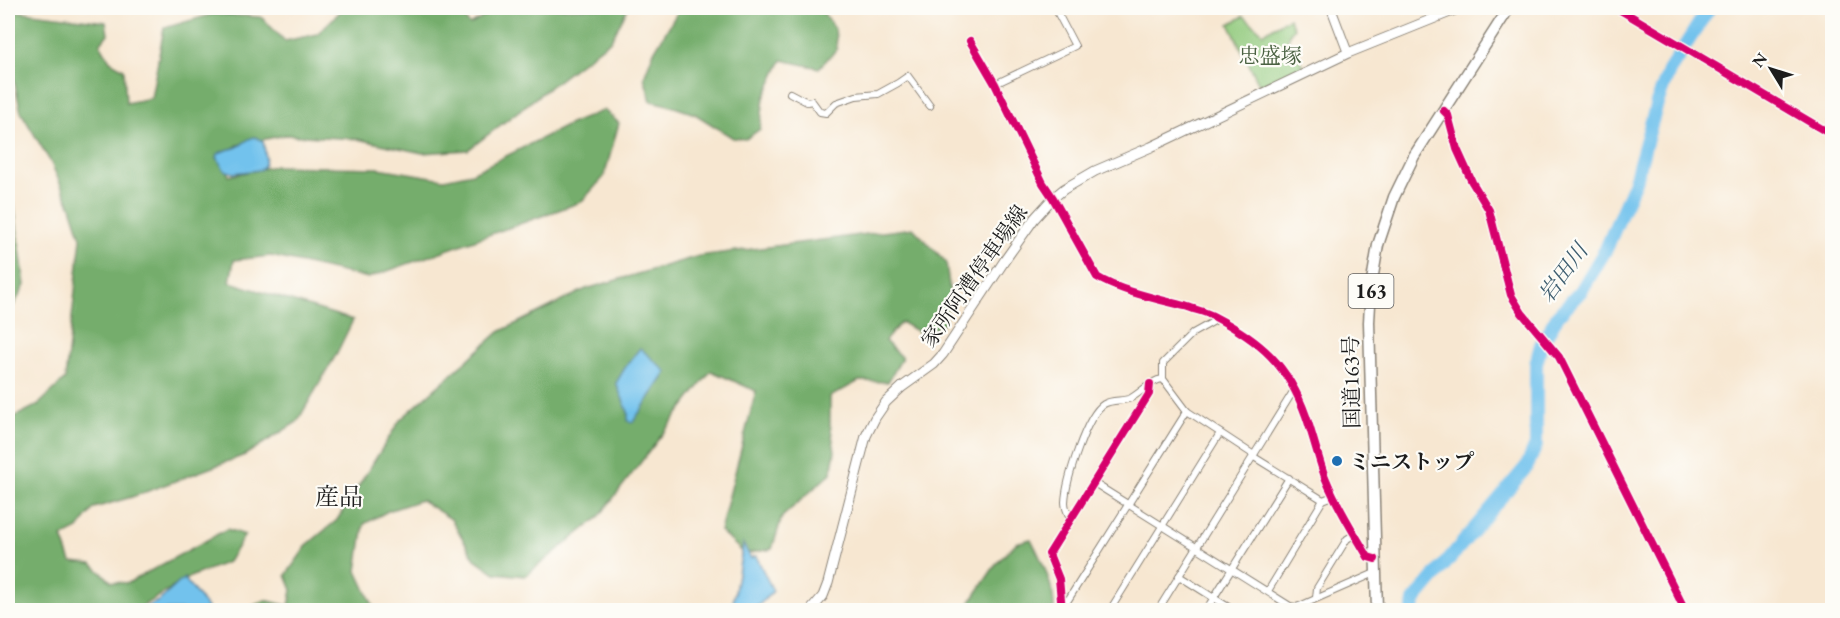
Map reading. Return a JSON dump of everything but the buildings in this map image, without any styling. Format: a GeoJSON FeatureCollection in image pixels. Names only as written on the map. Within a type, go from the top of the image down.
{"type":"FeatureCollection","features":[{"type":"Feature","properties":{"kind":"highway","name":"国道163号"},"geometry":{"type":"LineString","coordinates":[[1377,610],[1369,322],[1373,269],[1378,245],[1394,197],[1414,156],[1509,8]]}},
{"type":"Feature","properties":{"kind":"main road","name":"家所阿漕停車場線"},"geometry":{"type":"LineString","coordinates":[[812,610],[823,596],[831,576],[866,436],[875,418],[893,394],[922,375],[942,354],[1034,219],[1053,198],[1095,171],[1151,147],[1348,52],[1460,8]]}},
{"type":"Feature","properties":{"kind":"street"},"geometry":{"type":"LineString","coordinates":[[995,84],[1076,46],[1056,8]]}},
{"type":"Feature","properties":{"kind":"street"},"geometry":{"type":"LineString","coordinates":[[1330,8],[1348,52]]}},
{"type":"Feature","properties":{"kind":"street"},"geometry":{"type":"LineString","coordinates":[[1617,8],[1833,135]]}},
{"type":"Feature","properties":{"kind":"street"},"geometry":{"type":"LineString","coordinates":[[970,40],[995,84],[1043,183],[1097,277],[1211,315],[1260,345],[1273,357],[1286,374],[1306,415],[1333,496],[1368,557],[1375,559]]}},
{"type":"Feature","properties":{"kind":"street"},"geometry":{"type":"LineString","coordinates":[[790,93],[807,102],[812,101],[820,112],[826,114],[836,103],[856,96],[878,94],[908,76],[930,106]]}},
{"type":"Feature","properties":{"kind":"street"},"geometry":{"type":"LineString","coordinates":[[1444,111],[1448,115],[1457,149],[1472,182],[1489,210],[1511,295],[1522,313],[1559,357],[1685,610]]}},
{"type":"Feature","properties":{"kind":"street"},"geometry":{"type":"LineString","coordinates":[[1218,319],[1193,333],[1163,363],[1163,379],[1187,411],[1323,500]]}},
{"type":"Feature","properties":{"kind":"street"},"geometry":{"type":"LineString","coordinates":[[1071,520],[1066,508],[1066,494],[1076,457],[1089,424],[1098,410],[1103,404],[1113,400],[1129,399],[1150,384],[1163,379]]}},
{"type":"Feature","properties":{"kind":"street"},"geometry":{"type":"LineString","coordinates":[[1062,609],[1059,579],[1049,554],[1149,394],[1150,384]]}},
{"type":"Feature","properties":{"kind":"street"},"geometry":{"type":"LineString","coordinates":[[1158,610],[1294,390]]}},
{"type":"Feature","properties":{"kind":"street"},"geometry":{"type":"LineString","coordinates":[[1062,609],[1187,411]]}},
{"type":"Feature","properties":{"kind":"street"},"geometry":{"type":"LineString","coordinates":[[1110,610],[1220,433]]}},
{"type":"Feature","properties":{"kind":"street"},"geometry":{"type":"LineString","coordinates":[[1206,610],[1289,478]]}},
{"type":"Feature","properties":{"kind":"street"},"geometry":{"type":"LineString","coordinates":[[1094,483],[1290,606],[1296,607],[1375,573]]}},
{"type":"Feature","properties":{"kind":"street"},"geometry":{"type":"LineString","coordinates":[[1268,591],[1323,500],[1333,496]]}},
{"type":"Feature","properties":{"kind":"street"},"geometry":{"type":"LineString","coordinates":[[1316,598],[1317,588],[1347,539],[1355,534]]}},
{"type":"Feature","properties":{"kind":"street"},"geometry":{"type":"LineString","coordinates":[[1179,576],[1233,610]]}},
{"type":"Feature","properties":{"kind":"green space"},"geometry":{"type":"Polygon","coordinates":[[[344,8],[456,8],[470,25],[498,8],[628,8],[611,40],[468,150],[422,153],[357,139],[285,135],[238,145],[222,157],[229,176],[274,166],[379,168],[444,179],[472,173],[570,124],[604,110],[619,123],[604,177],[581,202],[368,278],[271,256],[234,260],[230,282],[353,320],[336,355],[297,422],[245,455],[132,497],[94,508],[78,529],[62,537],[71,562],[92,564],[112,582],[128,583],[227,529],[245,535],[228,562],[190,577],[136,610],[8,610],[8,420],[38,405],[65,379],[81,238],[71,207],[50,161],[21,112],[8,54],[8,10],[106,22],[108,34],[100,44],[110,61],[124,69],[126,103],[151,98],[164,28],[213,14],[261,17],[285,41],[317,34],[344,8]]]}},
{"type":"Feature","properties":{"kind":"green space"},"geometry":{"type":"Polygon","coordinates":[[[680,8],[820,8],[835,29],[837,49],[819,68],[782,60],[764,98],[760,129],[746,139],[733,138],[695,114],[651,101],[644,77],[653,53],[680,8]]]}},
{"type":"Feature","properties":{"kind":"green space","name":"忠盛塚"},"geometry":{"type":"Polygon","coordinates":[[[1244,16],[1263,33],[1289,18],[1294,28],[1288,40],[1306,69],[1263,89],[1229,24],[1244,16]]]}},
{"type":"Feature","properties":{"kind":"green space"},"geometry":{"type":"Polygon","coordinates":[[[8,202],[14,205],[25,285],[8,316],[8,202]]]}},
{"type":"Feature","properties":{"kind":"green space"},"geometry":{"type":"Polygon","coordinates":[[[913,228],[946,262],[950,293],[944,323],[923,335],[901,322],[885,341],[902,358],[888,382],[859,381],[830,397],[830,424],[835,451],[831,473],[782,517],[772,549],[745,554],[720,531],[756,391],[711,371],[598,518],[525,576],[495,573],[475,559],[451,519],[421,500],[388,511],[364,524],[357,571],[375,610],[245,610],[265,600],[289,606],[292,590],[286,575],[308,544],[337,520],[400,420],[499,332],[586,289],[699,256],[913,228]]]}},
{"type":"Feature","properties":{"kind":"green space"},"geometry":{"type":"Polygon","coordinates":[[[1031,539],[1050,583],[1054,610],[965,610],[996,564],[1016,543],[1031,539]]]}},
{"type":"Feature","properties":{"kind":"water"},"geometry":{"type":"Polygon","coordinates":[[[255,137],[263,141],[266,157],[263,167],[260,170],[233,173],[224,170],[217,158],[218,154],[255,137]]]}},
{"type":"Feature","properties":{"kind":"water"},"geometry":{"type":"Polygon","coordinates":[[[640,348],[667,372],[633,422],[628,421],[628,412],[616,383],[640,348]]]}},
{"type":"Feature","properties":{"kind":"water"},"geometry":{"type":"Polygon","coordinates":[[[743,544],[751,558],[756,556],[773,591],[754,610],[732,609],[743,544]]]}},
{"type":"Feature","properties":{"kind":"water"},"geometry":{"type":"Polygon","coordinates":[[[184,578],[209,610],[141,610],[160,600],[184,578]]]}},
{"type":"Feature","properties":{"kind":"waterway","name":"岩田川"},"geometry":{"type":"LineString","coordinates":[[1413,610],[1414,601],[1527,466],[1536,445],[1536,364],[1541,345],[1558,315],[1581,291],[1606,249],[1635,181],[1657,103],[1669,71],[1709,8]]}},
{"type":"Feature","properties":{"kind":"cycle path"},"geometry":{"type":"LineString","coordinates":[[1617,8],[1832,135]]}},
{"type":"Feature","properties":{"kind":"cycle path"},"geometry":{"type":"LineString","coordinates":[[970,41],[995,84],[1043,183],[1097,277],[1129,291],[1210,315],[1245,335],[1271,356],[1291,382],[1299,398],[1334,498],[1368,557],[1375,559]]}},
{"type":"Feature","properties":{"kind":"cycle path"},"geometry":{"type":"LineString","coordinates":[[1444,111],[1448,115],[1457,149],[1472,182],[1489,210],[1511,295],[1522,313],[1559,357],[1685,610]]}},
{"type":"Feature","properties":{"kind":"cycle path"},"geometry":{"type":"LineString","coordinates":[[1062,610],[1059,579],[1049,554],[1149,394],[1150,384]]}},
{"type":"Feature","properties":{"kind":"place","name":"ミニストップ"},"geometry":{"type":"Point","coordinates":[1337,461]}},
{"type":"Feature","properties":{"kind":"district","name":"産品"},"geometry":{"type":"Point","coordinates":[339,496]}}]}
